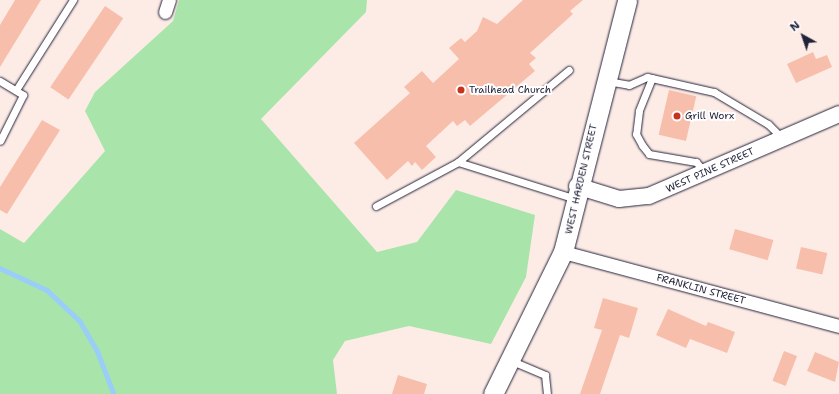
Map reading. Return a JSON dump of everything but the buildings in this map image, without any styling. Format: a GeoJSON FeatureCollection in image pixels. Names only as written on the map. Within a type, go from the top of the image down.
{"type":"FeatureCollection","features":[{"type":"Feature","properties":{"kind":"main road","name":"WEST HARDEN STREET"},"geometry":{"type":"LineString","coordinates":[[495,394],[563,252],[574,219],[577,192],[627,0]]}},
{"type":"Feature","properties":{"kind":"street","name":"WEST PINE STREET"},"geometry":{"type":"LineString","coordinates":[[577,192],[634,199],[705,172],[839,114]]}},
{"type":"Feature","properties":{"kind":"street","name":"FRANKLIN STREET"},"geometry":{"type":"LineString","coordinates":[[563,252],[839,326]]}},
{"type":"Feature","properties":{"kind":"lane"},"geometry":{"type":"LineString","coordinates":[[16,90],[72,0]]}},
{"type":"Feature","properties":{"kind":"lane"},"geometry":{"type":"LineString","coordinates":[[376,206],[458,162],[569,70]]}},
{"type":"Feature","properties":{"kind":"lane"},"geometry":{"type":"LineString","coordinates":[[652,78],[639,111],[636,134],[642,145],[649,154],[696,162],[705,172]]}},
{"type":"Feature","properties":{"kind":"lane"},"geometry":{"type":"LineString","coordinates":[[605,80],[629,85],[652,78],[714,92],[768,124],[782,138]]}},
{"type":"Feature","properties":{"kind":"lane"},"geometry":{"type":"LineString","coordinates":[[0,82],[23,95],[22,103],[0,141]]}},
{"type":"Feature","properties":{"kind":"lane"},"geometry":{"type":"LineString","coordinates":[[458,162],[577,192]]}},
{"type":"Feature","properties":{"kind":"lane"},"geometry":{"type":"LineString","coordinates":[[512,361],[545,374],[549,389],[547,394]]}},
{"type":"Feature","properties":{"kind":"green space"},"geometry":{"type":"Polygon","coordinates":[[[179,0],[367,0],[366,12],[261,119],[377,252],[417,242],[456,190],[535,215],[526,277],[491,344],[409,326],[345,341],[333,360],[337,394],[0,394],[0,229],[24,243],[105,151],[85,111],[95,92],[173,21],[179,0]]]}},
{"type":"Feature","properties":{"kind":"waterway"},"geometry":{"type":"LineString","coordinates":[[0,268],[47,290],[80,321],[97,350],[114,394]]}},
{"type":"Feature","properties":{"kind":"place","name":"Trailhead Church"},"geometry":{"type":"Point","coordinates":[461,90]}},
{"type":"Feature","properties":{"kind":"place","name":"Grill Worx"},"geometry":{"type":"Point","coordinates":[677,116]}}]}
